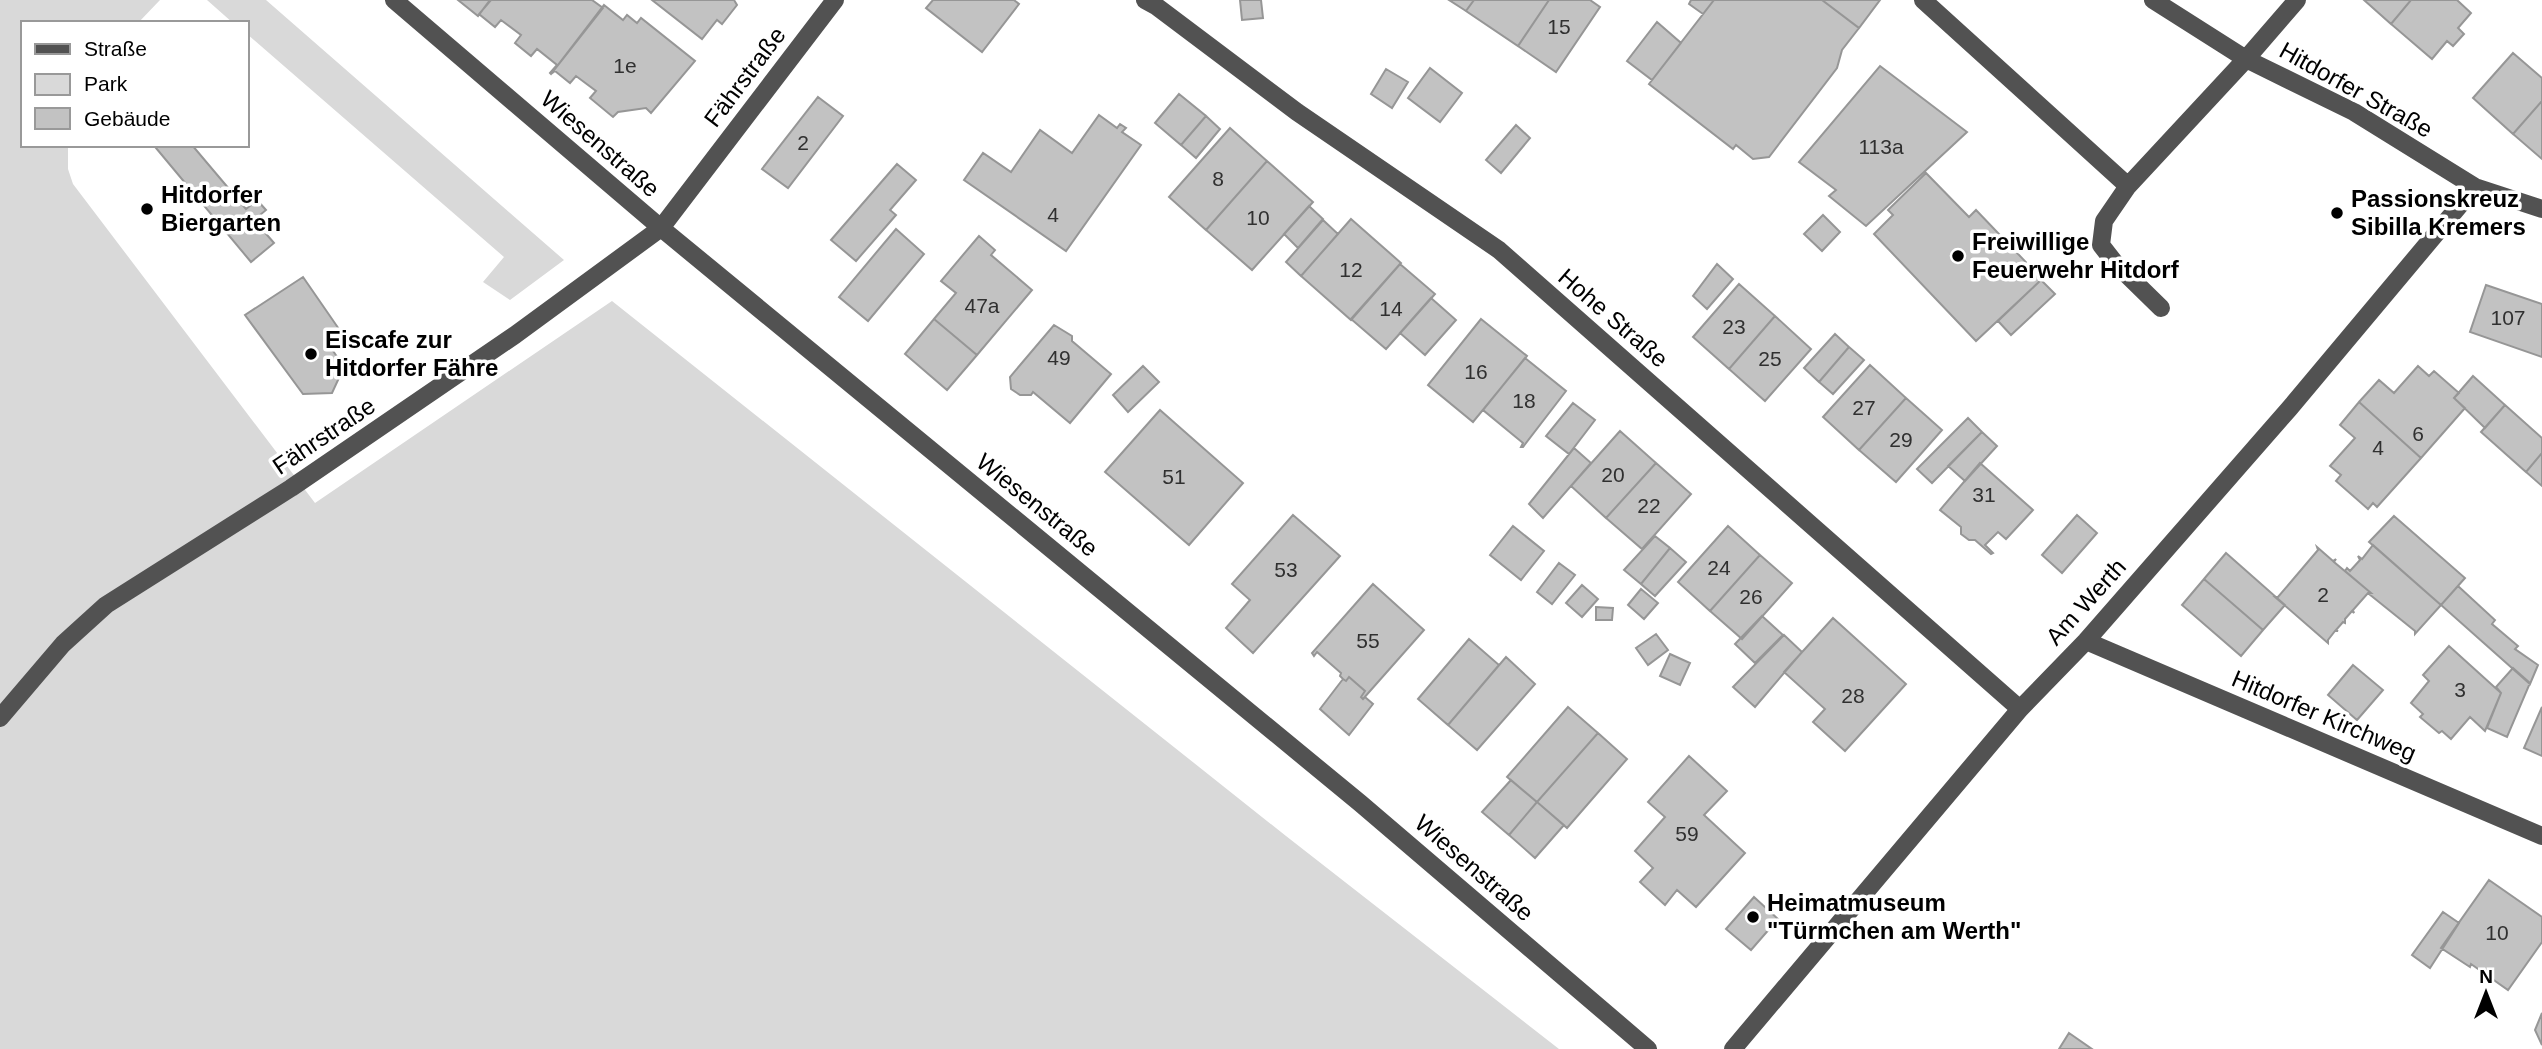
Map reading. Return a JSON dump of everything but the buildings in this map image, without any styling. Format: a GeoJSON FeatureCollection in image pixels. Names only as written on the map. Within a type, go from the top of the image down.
{"type":"FeatureCollection","features":[{"type":"Feature","properties":{"kind":"street","name":"Wiesenstraße"},"geometry":{"type":"LineString","coordinates":[[394,0],[661,228],[1350,794],[1648,1049]]}},
{"type":"Feature","properties":{"kind":"street","name":"Fährstraße"},"geometry":{"type":"LineString","coordinates":[[0,718],[63,644],[106,605],[291,488],[514,335],[661,228],[835,0]]}},
{"type":"Feature","properties":{"kind":"street","name":"Hohe Straße"},"geometry":{"type":"LineString","coordinates":[[1145,0],[1297,112],[1499,250],[2020,709]]}},
{"type":"Feature","properties":{"kind":"street"},"geometry":{"type":"LineString","coordinates":[[1923,0],[2128,186]]}},
{"type":"Feature","properties":{"kind":"street","name":"Hitdorfer Straße"},"geometry":{"type":"LineString","coordinates":[[2153,0],[2246,59],[2354,112],[2475,187],[2542,209]]}},
{"type":"Feature","properties":{"kind":"street"},"geometry":{"type":"LineString","coordinates":[[2161,308],[2115,263],[2101,245],[2104,220],[2128,186],[2297,0]]}},
{"type":"Feature","properties":{"kind":"street","name":"Am Werth"},"geometry":{"type":"LineString","coordinates":[[1733,1049],[2020,709],[2086,641],[2289,409],[2475,187]]}},
{"type":"Feature","properties":{"kind":"street","name":"Hitdorfer Kirchweg"},"geometry":{"type":"LineString","coordinates":[[2086,641],[2542,836]]}},
{"type":"Feature","properties":{"kind":"green space"},"geometry":{"type":"Polygon","coordinates":[[[0,0],[160,0],[140,21],[21,21],[21,147],[68,147],[68,169],[73,184],[315,503],[612,301],[1559,1049],[0,1049],[0,0]]]}},
{"type":"Feature","properties":{"kind":"green space"},"geometry":{"type":"Polygon","coordinates":[[[207,0],[266,0],[564,260],[510,300],[483,282],[504,257],[248,35],[248,21],[231,21],[207,0]]]}},
{"type":"Feature","properties":{"kind":"place","name":"Hitdorfer Biergarten"},"geometry":{"type":"Point","coordinates":[147,209]}},
{"type":"Feature","properties":{"kind":"place","name":"Passionskreuz Sibilla Kremers"},"geometry":{"type":"Point","coordinates":[2337,213]}},
{"type":"Feature","properties":{"kind":"place","name":"Freiwillige Feuerwehr Hitdorf"},"geometry":{"type":"Point","coordinates":[1958,256]}},
{"type":"Feature","properties":{"kind":"place","name":"Eiscafe zur Hitdorfer Fähre"},"geometry":{"type":"Point","coordinates":[311,354]}},
{"type":"Feature","properties":{"kind":"place","name":"Heimatmuseum \"Türmchen am Werth\""},"geometry":{"type":"Point","coordinates":[1753,917]}}]}
